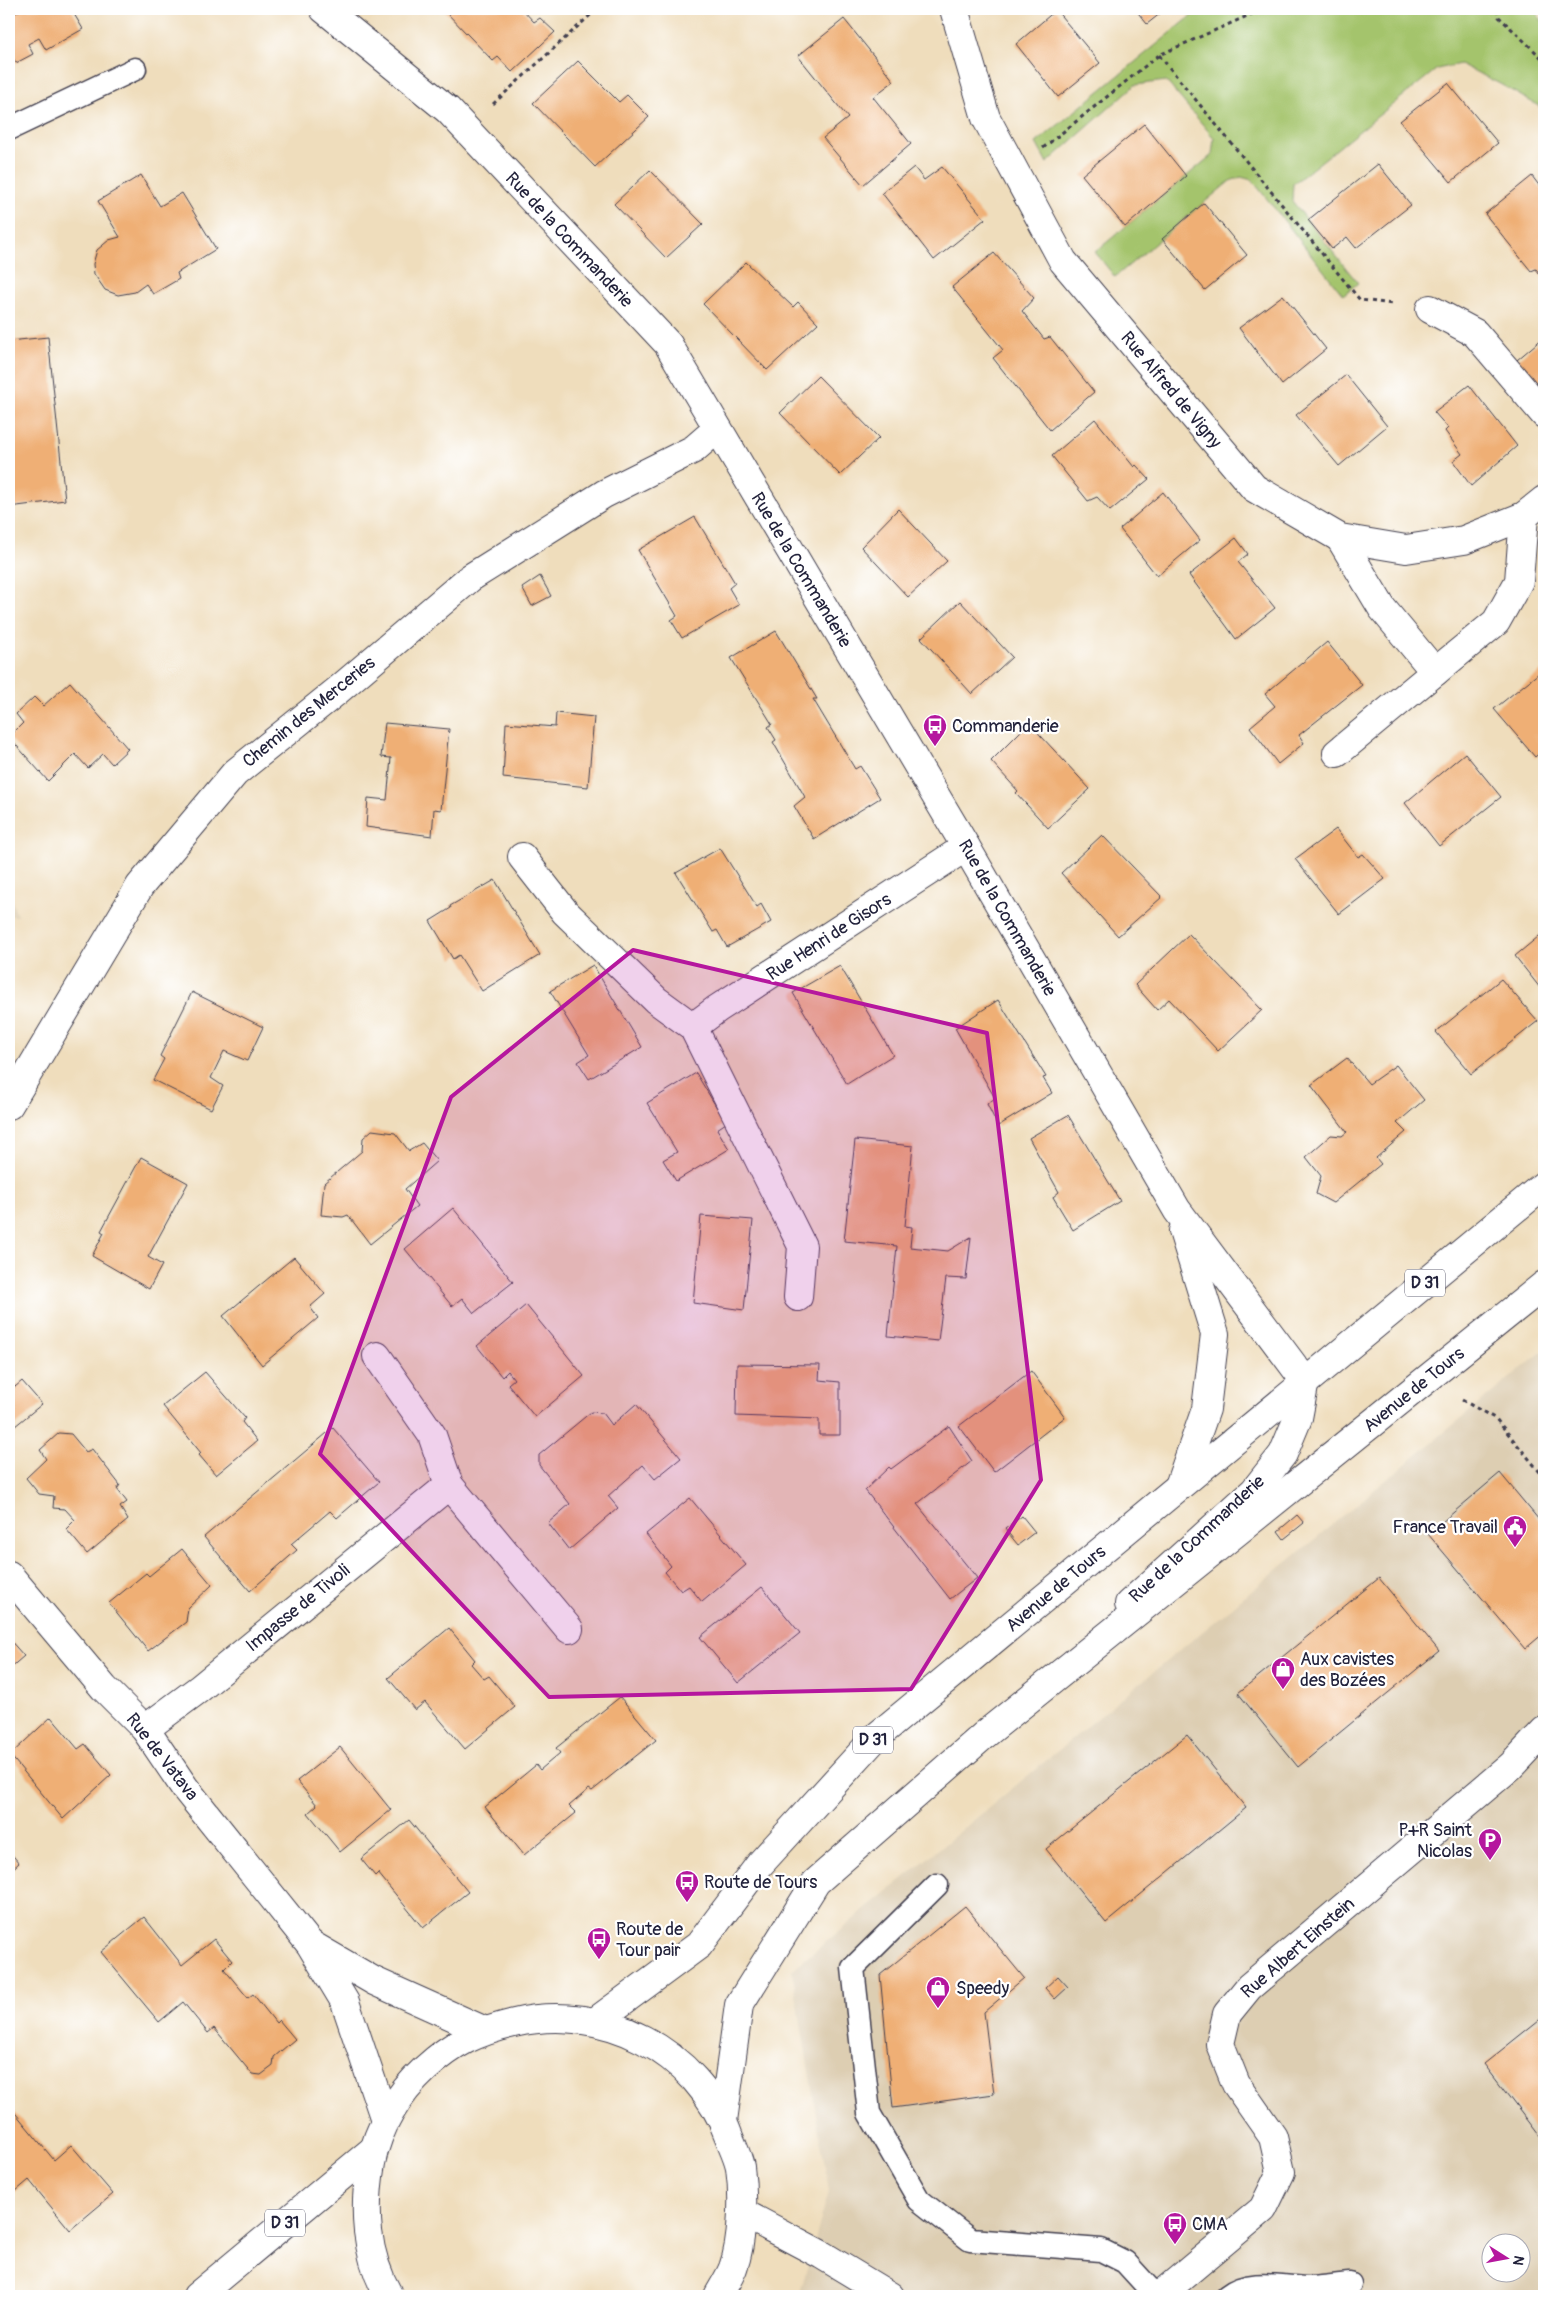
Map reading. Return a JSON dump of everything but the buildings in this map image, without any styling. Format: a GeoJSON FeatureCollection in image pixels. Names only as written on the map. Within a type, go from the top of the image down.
{"type":"FeatureCollection","features":[{"type":"Feature","properties":{"kind":"street","name":"Rue de la Commanderie"},"geometry":{"type":"LineString","coordinates":[[324,9],[448,110],[668,344],[966,847],[1177,1210],[1305,1381],[1298,1418],[1283,1454],[1254,1491],[983,1736]]}},
{"type":"Feature","properties":{"kind":"street","name":"Rue Alfred de Vigny"},"geometry":{"type":"LineString","coordinates":[[954,9],[986,118],[1063,261],[1254,488],[1340,538],[1406,550],[1464,540],[1534,508]]}},
{"type":"Feature","properties":{"kind":"street"},"geometry":{"type":"LineString","coordinates":[[1430,309],[1475,333],[1544,414]]}},
{"type":"Feature","properties":{"kind":"street","name":"Chemin des Merceries"},"geometry":{"type":"LineString","coordinates":[[9,1105],[140,886],[235,772],[337,691],[470,578],[604,494],[694,449],[717,429]]}},
{"type":"Feature","properties":{"kind":"street"},"geometry":{"type":"LineString","coordinates":[[1337,754],[1496,622],[1519,581],[1534,508]]}},
{"type":"Feature","properties":{"kind":"street"},"geometry":{"type":"LineString","coordinates":[[1340,538],[1382,608],[1435,672]]}},
{"type":"Feature","properties":{"kind":"street","name":"Rue Henri de Gisors"},"geometry":{"type":"LineString","coordinates":[[692,1027],[966,847]]}},
{"type":"Feature","properties":{"kind":"street"},"geometry":{"type":"LineString","coordinates":[[522,857],[565,912],[656,1000],[692,1027],[802,1246],[798,1298]]}},
{"type":"Feature","properties":{"kind":"street","name":"Avenue de Tours"},"geometry":{"type":"LineString","coordinates":[[596,2021],[699,1945],[760,1864],[876,1737],[1544,1185]]}},
{"type":"Feature","properties":{"kind":"street","name":"Rue de la Commanderie"},"geometry":{"type":"LineString","coordinates":[[1177,1210],[1215,1334],[1206,1409],[1179,1486]]}},
{"type":"Feature","properties":{"kind":"street","name":"Avenue de Tours"},"geometry":{"type":"LineString","coordinates":[[724,2121],[739,2005],[816,1882],[983,1736],[1544,1285]]}},
{"type":"Feature","properties":{"kind":"street"},"geometry":{"type":"LineString","coordinates":[[377,1356],[432,1435],[449,1485],[569,1629]]}},
{"type":"Feature","properties":{"kind":"street","name":"Impasse de Tivoli"},"geometry":{"type":"LineString","coordinates":[[145,1729],[199,1689],[449,1485]]}},
{"type":"Feature","properties":{"kind":"street","name":"Rue de Vatava"},"geometry":{"type":"LineString","coordinates":[[9,1575],[104,1688],[145,1729],[185,1788],[310,1944],[345,2002],[385,2120]]}},
{"type":"Feature","properties":{"kind":"street","name":"Rue Albert Einstein"},"geometry":{"type":"LineString","coordinates":[[1158,2296],[1263,2209],[1281,2172],[1273,2137],[1236,2084],[1220,2044],[1227,2014],[1249,1987],[1511,1766],[1544,1731]]}},
{"type":"Feature","properties":{"kind":"street","name":"Rue de Vatava"},"geometry":{"type":"LineString","coordinates":[[310,1944],[374,1981],[483,2030]]}},
{"type":"Feature","properties":{"kind":"street"},"geometry":{"type":"LineString","coordinates":[[389,2296],[382,2284],[369,2243],[365,2196],[374,2149],[385,2120],[410,2082],[443,2052],[483,2030],[539,2017],[596,2021],[636,2035],[671,2056],[701,2086],[724,2121],[739,2165],[743,2213],[733,2267],[718,2296]]}},
{"type":"Feature","properties":{"kind":"street","name":"D 31"},"geometry":{"type":"LineString","coordinates":[[197,2296],[374,2149]]}},
{"type":"Feature","properties":{"kind":"street"},"geometry":{"type":"LineString","coordinates":[[743,2213],[822,2255],[890,2296]]}},
{"type":"Feature","properties":{"kind":"lane"},"geometry":{"type":"LineString","coordinates":[[9,129],[135,69]]}},
{"type":"Feature","properties":{"kind":"lane"},"geometry":{"type":"LineString","coordinates":[[937,1885],[853,1968],[869,2112],[919,2200],[970,2240],[1101,2250],[1125,2262],[1158,2296]]}},
{"type":"Feature","properties":{"kind":"lane"},"geometry":{"type":"LineString","coordinates":[[1227,2296],[1233,2292],[1256,2286],[1312,2288],[1350,2284]]}},
{"type":"Feature","properties":{"kind":"path"},"geometry":{"type":"LineString","coordinates":[[465,130],[597,9]]}},
{"type":"Feature","properties":{"kind":"path"},"geometry":{"type":"LineString","coordinates":[[1014,171],[1159,55],[1263,9]]}},
{"type":"Feature","properties":{"kind":"path"},"geometry":{"type":"LineString","coordinates":[[1496,9],[1499,17],[1544,60]]}},
{"type":"Feature","properties":{"kind":"path"},"geometry":{"type":"LineString","coordinates":[[1159,55],[1360,300],[1430,309]]}},
{"type":"Feature","properties":{"kind":"path"},"geometry":{"type":"LineString","coordinates":[[1496,1419],[1544,1477]]}},
{"type":"Feature","properties":{"kind":"highlighted area"},"geometry":{"type":"Polygon","coordinates":[[[633,950],[987,1033],[1041,1480],[911,1689],[549,1697],[320,1454],[451,1097],[633,950]]]}},
{"type":"Feature","properties":{"kind":"shaded area"},"geometry":{"type":"Polygon","coordinates":[[[9,892],[17,916],[9,916],[9,892]]]}},
{"type":"Feature","properties":{"kind":"shaded area"},"geometry":{"type":"Polygon","coordinates":[[[1544,1350],[1544,2296],[799,2296],[829,2191],[792,1970],[1544,1350]]]}},
{"type":"Feature","properties":{"kind":"green space"},"geometry":{"type":"Polygon","coordinates":[[[1200,9],[1533,9],[1544,23],[1544,109],[1460,64],[1437,69],[1293,184],[1292,201],[1358,283],[1343,295],[1252,180],[1241,177],[1230,181],[1115,277],[1095,252],[1212,155],[1214,138],[1166,81],[1135,85],[1047,163],[1036,143],[1200,9]]]}},
{"type":"Feature","properties":{"kind":"place","name":"Commanderie"},"geometry":{"type":"Point","coordinates":[935,747]}},
{"type":"Feature","properties":{"kind":"place","name":"France Travail"},"geometry":{"type":"Point","coordinates":[1515,1548]}},
{"type":"Feature","properties":{"kind":"place","name":"Aux cavistes des Bozées"},"geometry":{"type":"Point","coordinates":[1283,1690]}},
{"type":"Feature","properties":{"kind":"place","name":"P+R Saint Nicolas"},"geometry":{"type":"Point","coordinates":[1490,1861]}},
{"type":"Feature","properties":{"kind":"place","name":"Route de Tours"},"geometry":{"type":"Point","coordinates":[687,1903]}},
{"type":"Feature","properties":{"kind":"place","name":"Route de Tour pair"},"geometry":{"type":"Point","coordinates":[599,1960]}},
{"type":"Feature","properties":{"kind":"place","name":"Speedy"},"geometry":{"type":"Point","coordinates":[938,2009]}},
{"type":"Feature","properties":{"kind":"place","name":"CMA"},"geometry":{"type":"Point","coordinates":[1175,2245]}}]}
